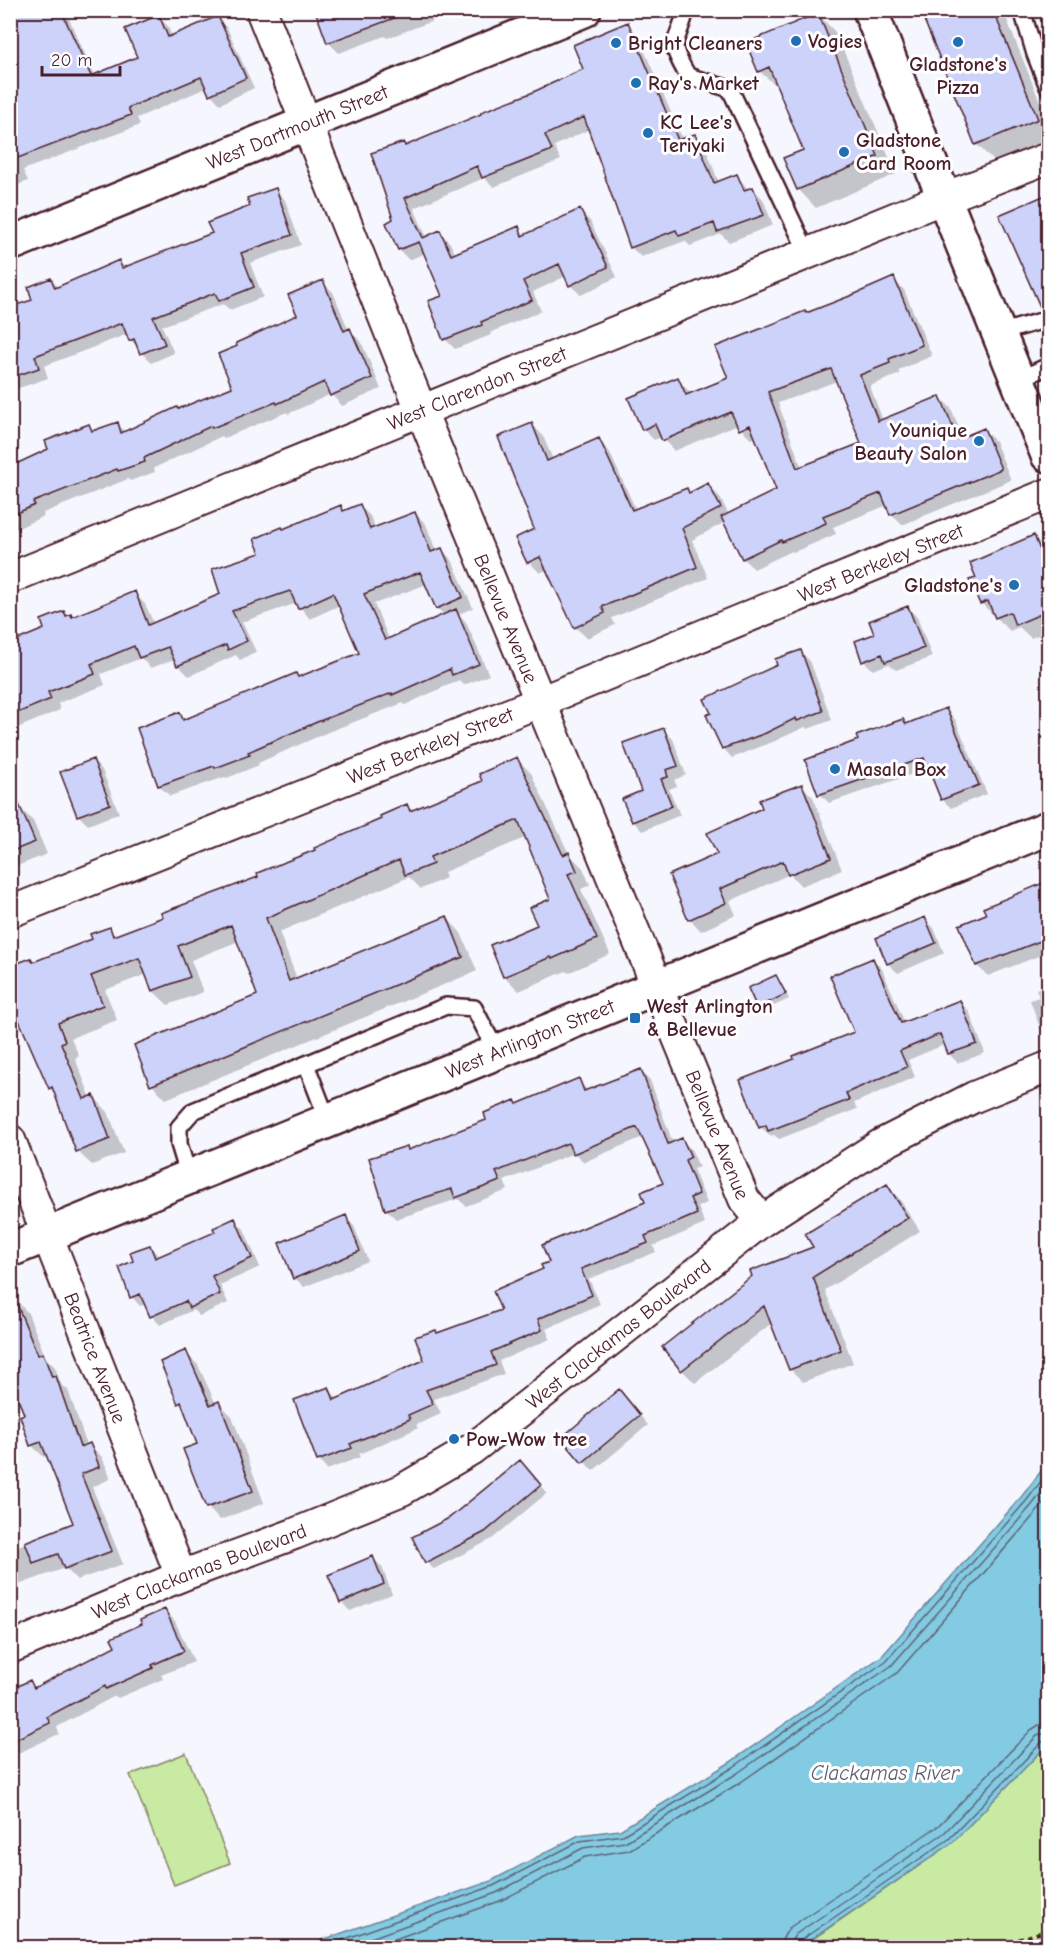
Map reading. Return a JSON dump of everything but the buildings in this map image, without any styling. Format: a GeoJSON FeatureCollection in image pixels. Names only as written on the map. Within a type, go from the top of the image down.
{"type":"FeatureCollection","features":[{"type":"Feature","properties":{"kind":"main road","name":"West Dartmouth Street"},"geometry":{"type":"LineString","coordinates":[[10,244],[584,10]]}},
{"type":"Feature","properties":{"kind":"main road"},"geometry":{"type":"LineString","coordinates":[[870,10],[1048,455]]}},
{"type":"Feature","properties":{"kind":"main road","name":"West Arlington Street"},"geometry":{"type":"LineString","coordinates":[[10,1250],[1048,828]]}},
{"type":"Feature","properties":{"kind":"street","name":"Bellevue Avenue"},"geometry":{"type":"LineString","coordinates":[[261,10],[421,410],[744,1199],[762,1221]]}},
{"type":"Feature","properties":{"kind":"street","name":"West Clarendon Street"},"geometry":{"type":"LineString","coordinates":[[10,578],[944,198],[1048,158]]}},
{"type":"Feature","properties":{"kind":"street","name":"West Berkeley Street"},"geometry":{"type":"LineString","coordinates":[[10,912],[542,701],[1048,494]]}},
{"type":"Feature","properties":{"kind":"street","name":"West Clackamas Boulevard"},"geometry":{"type":"LineString","coordinates":[[10,1648],[181,1576],[294,1534],[402,1490],[472,1449],[762,1221],[880,1145],[974,1097],[1048,1067]]}},
{"type":"Feature","properties":{"kind":"street","name":"Beatrice Avenue"},"geometry":{"type":"LineString","coordinates":[[10,1140],[49,1234],[181,1576]]}},
{"type":"Feature","properties":{"kind":"lane"},"geometry":{"type":"LineString","coordinates":[[686,10],[676,36],[674,52],[688,76],[730,89],[808,254]]}},
{"type":"Feature","properties":{"kind":"lane"},"geometry":{"type":"LineString","coordinates":[[1022,10],[1048,87]]}},
{"type":"Feature","properties":{"kind":"lane"},"geometry":{"type":"LineString","coordinates":[[999,333],[1048,319]]}},
{"type":"Feature","properties":{"kind":"lane"},"geometry":{"type":"LineString","coordinates":[[1018,380],[1048,366]]}},
{"type":"Feature","properties":{"kind":"lane"},"geometry":{"type":"LineString","coordinates":[[189,1177],[179,1144],[179,1127],[193,1111],[446,1006],[474,1008],[497,1052]]}},
{"type":"Feature","properties":{"kind":"lane"},"geometry":{"type":"LineString","coordinates":[[306,1064],[328,1121]]}},
{"type":"Feature","properties":{"kind":"path"},"geometry":{"type":"LineString","coordinates":[[993,1947],[1048,1930]]}},
{"type":"Feature","properties":{"kind":"green space"},"geometry":{"type":"Polygon","coordinates":[[[1048,1744],[1048,1947],[800,1948],[952,1843],[1048,1744]]]}},
{"type":"Feature","properties":{"kind":"green space"},"geometry":{"type":"Polygon","coordinates":[[[186,1753],[230,1863],[174,1885],[130,1775],[186,1753]]]}},
{"type":"Feature","properties":{"kind":"water","name":"Clackamas River"},"geometry":{"type":"Polygon","coordinates":[[[1048,1462],[1048,1744],[952,1843],[800,1947],[302,1947],[491,1881],[579,1835],[620,1830],[729,1763],[882,1656],[1022,1496],[1048,1462]]]}},
{"type":"Feature","properties":{"kind":"place","name":"Vogies"},"geometry":{"type":"Point","coordinates":[796,41]}},
{"type":"Feature","properties":{"kind":"place","name":"Gladstone's Pizza"},"geometry":{"type":"Point","coordinates":[958,42]}},
{"type":"Feature","properties":{"kind":"place","name":"Bright Cleaners"},"geometry":{"type":"Point","coordinates":[616,43]}},
{"type":"Feature","properties":{"kind":"place","name":"Ray's Market"},"geometry":{"type":"Point","coordinates":[636,83]}},
{"type":"Feature","properties":{"kind":"place","name":"KC Lee's Teriyaki"},"geometry":{"type":"Point","coordinates":[648,133]}},
{"type":"Feature","properties":{"kind":"place","name":"Gladstone Card Room"},"geometry":{"type":"Point","coordinates":[844,152]}},
{"type":"Feature","properties":{"kind":"place","name":"Younique Beauty Salon"},"geometry":{"type":"Point","coordinates":[979,441]}},
{"type":"Feature","properties":{"kind":"place","name":"Gladstone's"},"geometry":{"type":"Point","coordinates":[1014,585]}},
{"type":"Feature","properties":{"kind":"place","name":"Masala Box"},"geometry":{"type":"Point","coordinates":[835,769]}},
{"type":"Feature","properties":{"kind":"place","name":"West Arlington & Bellevue"},"geometry":{"type":"Point","coordinates":[635,1018]}},
{"type":"Feature","properties":{"kind":"place","name":"Pow-Wow tree"},"geometry":{"type":"Point","coordinates":[454,1439]}}]}
